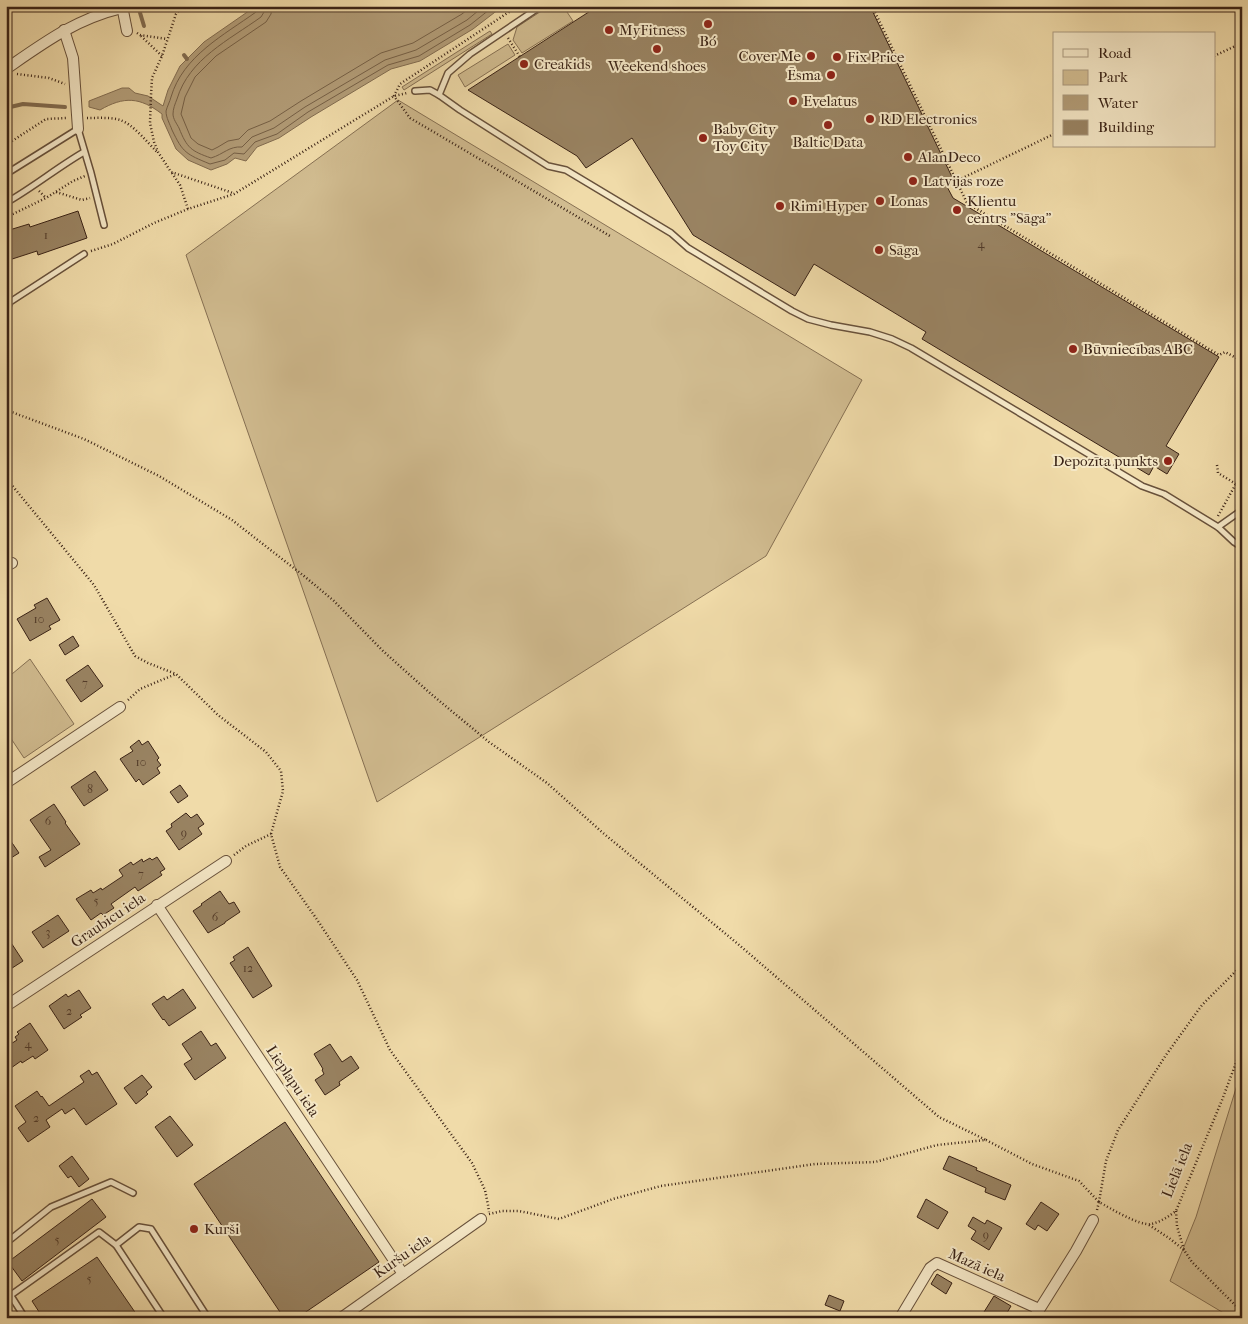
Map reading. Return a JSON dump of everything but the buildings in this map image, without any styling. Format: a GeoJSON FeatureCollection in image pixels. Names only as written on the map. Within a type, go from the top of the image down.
{"type":"FeatureCollection","features":[{"type":"Feature","properties":{"kind":"street"},"geometry":{"type":"LineString","coordinates":[[10,71],[85,14],[122,7],[127,28]]}},
{"type":"Feature","properties":{"kind":"street"},"geometry":{"type":"LineString","coordinates":[[64,30],[73,58],[78,129]]}},
{"type":"Feature","properties":{"kind":"street"},"geometry":{"type":"LineString","coordinates":[[6,783],[120,707]]}},
{"type":"Feature","properties":{"kind":"street","name":"Graubicu iela"},"geometry":{"type":"LineString","coordinates":[[6,1006],[226,860]]}},
{"type":"Feature","properties":{"kind":"street","name":"Lieplapu iela"},"geometry":{"type":"LineString","coordinates":[[157,905],[403,1274]]}},
{"type":"Feature","properties":{"kind":"street","name":"Kuršu iela"},"geometry":{"type":"LineString","coordinates":[[341,1318],[481,1219]]}},
{"type":"Feature","properties":{"kind":"street"},"geometry":{"type":"LineString","coordinates":[[1036,1313],[1076,1251],[1093,1220]]}},
{"type":"Feature","properties":{"kind":"street","name":"Mazā iela"},"geometry":{"type":"LineString","coordinates":[[900,1318],[930,1268],[937,1263],[1036,1313]]}},
{"type":"Feature","properties":{"kind":"lane"},"geometry":{"type":"LineString","coordinates":[[439,95],[448,74],[470,54],[542,6]]}},
{"type":"Feature","properties":{"kind":"lane"},"geometry":{"type":"LineString","coordinates":[[415,91],[430,90],[439,95],[548,166],[566,170],[671,233],[688,248],[792,311],[831,325],[870,332],[911,348],[1142,486],[1164,494],[1216,525],[1242,547]]}},
{"type":"Feature","properties":{"kind":"lane"},"geometry":{"type":"LineString","coordinates":[[6,174],[78,129],[104,225]]}},
{"type":"Feature","properties":{"kind":"lane"},"geometry":{"type":"LineString","coordinates":[[6,200],[9,201],[26,191],[84,152]]}},
{"type":"Feature","properties":{"kind":"lane"},"geometry":{"type":"LineString","coordinates":[[7,304],[84,254]]}},
{"type":"Feature","properties":{"kind":"lane"},"geometry":{"type":"LineString","coordinates":[[1216,525],[1242,510]]}},
{"type":"Feature","properties":{"kind":"lane"},"geometry":{"type":"LineString","coordinates":[[6,1243],[51,1207],[111,1182],[133,1193]]}},
{"type":"Feature","properties":{"kind":"lane"},"geometry":{"type":"LineString","coordinates":[[116,1245],[138,1227],[151,1229],[208,1318]]}},
{"type":"Feature","properties":{"kind":"lane"},"geometry":{"type":"LineString","coordinates":[[11,1295],[99,1232],[116,1245],[164,1318]]}},
{"type":"Feature","properties":{"kind":"lane"},"geometry":{"type":"LineString","coordinates":[[6,1288],[25,1318]]}},
{"type":"Feature","properties":{"kind":"path"},"geometry":{"type":"LineString","coordinates":[[79,6],[85,14]]}},
{"type":"Feature","properties":{"kind":"path"},"geometry":{"type":"LineString","coordinates":[[158,152],[150,123],[152,78],[162,56],[176,14],[183,6]]}},
{"type":"Feature","properties":{"kind":"path"},"geometry":{"type":"LineString","coordinates":[[394,96],[400,84],[518,6]]}},
{"type":"Feature","properties":{"kind":"path"},"geometry":{"type":"LineString","coordinates":[[872,6],[967,203],[1219,354],[1226,352],[1242,362]]}},
{"type":"Feature","properties":{"kind":"path"},"geometry":{"type":"LineString","coordinates":[[127,28],[140,35],[162,56]]}},
{"type":"Feature","properties":{"kind":"path"},"geometry":{"type":"LineString","coordinates":[[140,35],[167,39]]}},
{"type":"Feature","properties":{"kind":"path"},"geometry":{"type":"LineString","coordinates":[[510,42],[520,57]]}},
{"type":"Feature","properties":{"kind":"path"},"geometry":{"type":"LineString","coordinates":[[1216,55],[1242,42]]}},
{"type":"Feature","properties":{"kind":"path"},"geometry":{"type":"LineString","coordinates":[[10,71],[49,78],[67,86]]}},
{"type":"Feature","properties":{"kind":"path"},"geometry":{"type":"LineString","coordinates":[[84,254],[113,244],[154,223],[188,209],[234,194],[394,96],[415,91]]}},
{"type":"Feature","properties":{"kind":"path"},"geometry":{"type":"LineString","coordinates":[[394,96],[410,118],[610,236]]}},
{"type":"Feature","properties":{"kind":"path"},"geometry":{"type":"LineString","coordinates":[[6,145],[46,119],[61,118]]}},
{"type":"Feature","properties":{"kind":"path"},"geometry":{"type":"LineString","coordinates":[[97,118],[122,120],[134,128],[158,152],[180,185],[188,209]]}},
{"type":"Feature","properties":{"kind":"path"},"geometry":{"type":"LineString","coordinates":[[946,186],[1053,134]]}},
{"type":"Feature","properties":{"kind":"path"},"geometry":{"type":"LineString","coordinates":[[171,172],[234,194]]}},
{"type":"Feature","properties":{"kind":"path"},"geometry":{"type":"LineString","coordinates":[[6,216],[46,198],[73,181],[91,173]]}},
{"type":"Feature","properties":{"kind":"path"},"geometry":{"type":"LineString","coordinates":[[56,192],[82,200],[97,197]]}},
{"type":"Feature","properties":{"kind":"path"},"geometry":{"type":"LineString","coordinates":[[6,410],[84,439],[142,467],[232,520],[334,601],[383,651],[431,694],[489,742],[547,783],[603,833],[738,944],[939,1117],[1032,1164],[1079,1181],[1099,1202],[1132,1220],[1149,1225],[1184,1250]]}},
{"type":"Feature","properties":{"kind":"path"},"geometry":{"type":"LineString","coordinates":[[1217,465],[1218,473],[1236,484]]}},
{"type":"Feature","properties":{"kind":"path"},"geometry":{"type":"LineString","coordinates":[[1216,525],[1242,473]]}},
{"type":"Feature","properties":{"kind":"path"},"geometry":{"type":"LineString","coordinates":[[6,478],[94,585],[135,656],[176,674],[218,715],[266,752],[281,771],[283,791],[271,834],[280,867],[357,980],[390,1050],[472,1163],[484,1190],[489,1214],[502,1211],[519,1211],[559,1219],[613,1199],[661,1186],[815,1164],[875,1162],[937,1145],[986,1140]]}},
{"type":"Feature","properties":{"kind":"path"},"geometry":{"type":"LineString","coordinates":[[120,707],[140,689],[176,674]]}},
{"type":"Feature","properties":{"kind":"path"},"geometry":{"type":"LineString","coordinates":[[226,860],[246,846],[271,834]]}},
{"type":"Feature","properties":{"kind":"path"},"geometry":{"type":"LineString","coordinates":[[1093,1220],[1099,1202],[1106,1161],[1118,1130],[1166,1055],[1202,1005],[1242,965]]}},
{"type":"Feature","properties":{"kind":"path","name":"Lielā iela"},"geometry":{"type":"LineString","coordinates":[[1149,1225],[1163,1220],[1176,1211],[1242,1047]]}},
{"type":"Feature","properties":{"kind":"path"},"geometry":{"type":"LineString","coordinates":[[1176,1211],[1177,1226],[1184,1250],[1192,1262],[1242,1312]]}},
{"type":"Feature","properties":{"kind":"green space"},"geometry":{"type":"Polygon","coordinates":[[[549,6],[563,6],[573,21],[522,53],[513,40],[517,27],[549,6]]]}},
{"type":"Feature","properties":{"kind":"green space"},"geometry":{"type":"Polygon","coordinates":[[[490,31],[492,34],[404,90],[402,87],[490,31]]]}},
{"type":"Feature","properties":{"kind":"green space"},"geometry":{"type":"Polygon","coordinates":[[[508,44],[515,55],[465,87],[458,75],[508,44]]]}},
{"type":"Feature","properties":{"kind":"green space"},"geometry":{"type":"Polygon","coordinates":[[[398,100],[862,380],[766,556],[377,802],[186,255],[398,100]]]}},
{"type":"Feature","properties":{"kind":"green space"},"geometry":{"type":"Polygon","coordinates":[[[30,659],[74,724],[24,758],[6,731],[6,679],[30,659]]]}},
{"type":"Feature","properties":{"kind":"green space"},"geometry":{"type":"Polygon","coordinates":[[[1242,1069],[1242,1318],[1232,1318],[1170,1281],[1196,1217],[1242,1069]]]}},
{"type":"Feature","properties":{"kind":"water"},"geometry":{"type":"Polygon","coordinates":[[[256,6],[503,6],[473,29],[420,61],[391,69],[279,138],[257,147],[246,161],[235,158],[227,164],[211,170],[188,160],[176,149],[162,114],[154,108],[132,100],[117,102],[100,110],[89,107],[89,101],[122,88],[129,88],[135,93],[148,96],[163,106],[168,90],[180,66],[204,42],[256,6]]]}},
{"type":"Feature","properties":{"kind":"waterway"},"geometry":{"type":"LineString","coordinates":[[138,6],[144,26]]}},
{"type":"Feature","properties":{"kind":"waterway"},"geometry":{"type":"LineString","coordinates":[[184,55],[187,59]]}},
{"type":"Feature","properties":{"kind":"waterway"},"geometry":{"type":"LineString","coordinates":[[6,108],[23,104],[65,107]]}},
{"type":"Feature","properties":{"kind":"place","name":"Bó"},"geometry":{"type":"Point","coordinates":[708,24]}},
{"type":"Feature","properties":{"kind":"place","name":"MyFitness"},"geometry":{"type":"Point","coordinates":[609,30]}},
{"type":"Feature","properties":{"kind":"place","name":"Weekend shoes"},"geometry":{"type":"Point","coordinates":[657,49]}},
{"type":"Feature","properties":{"kind":"place","name":"Cover Me"},"geometry":{"type":"Point","coordinates":[811,56]}},
{"type":"Feature","properties":{"kind":"place","name":"Fix Price"},"geometry":{"type":"Point","coordinates":[837,57]}},
{"type":"Feature","properties":{"kind":"place","name":"Creakids"},"geometry":{"type":"Point","coordinates":[524,64]}},
{"type":"Feature","properties":{"kind":"place","name":"Ēsma"},"geometry":{"type":"Point","coordinates":[831,75]}},
{"type":"Feature","properties":{"kind":"place","name":"Evelatus"},"geometry":{"type":"Point","coordinates":[793,101]}},
{"type":"Feature","properties":{"kind":"place","name":"RD Electronics"},"geometry":{"type":"Point","coordinates":[870,119]}},
{"type":"Feature","properties":{"kind":"place","name":"Baltic Data"},"geometry":{"type":"Point","coordinates":[828,125]}},
{"type":"Feature","properties":{"kind":"place","name":"Baby City Toy City"},"geometry":{"type":"Point","coordinates":[703,138]}},
{"type":"Feature","properties":{"kind":"place","name":"AlanDeco"},"geometry":{"type":"Point","coordinates":[908,157]}},
{"type":"Feature","properties":{"kind":"place","name":"Latvijas roze"},"geometry":{"type":"Point","coordinates":[913,181]}},
{"type":"Feature","properties":{"kind":"place","name":"Lonas"},"geometry":{"type":"Point","coordinates":[880,201]}},
{"type":"Feature","properties":{"kind":"place","name":"Rimi Hyper"},"geometry":{"type":"Point","coordinates":[780,206]}},
{"type":"Feature","properties":{"kind":"place","name":"Klientu centrs \"Sāga\""},"geometry":{"type":"Point","coordinates":[957,210]}},
{"type":"Feature","properties":{"kind":"place","name":"Sāga"},"geometry":{"type":"Point","coordinates":[879,250]}},
{"type":"Feature","properties":{"kind":"place","name":"Būvniecības ABC"},"geometry":{"type":"Point","coordinates":[1073,349]}},
{"type":"Feature","properties":{"kind":"place","name":"Depozīta punkts"},"geometry":{"type":"Point","coordinates":[1168,461]}},
{"type":"Feature","properties":{"kind":"place","name":"Kurši"},"geometry":{"type":"Point","coordinates":[194,1229]}}]}
